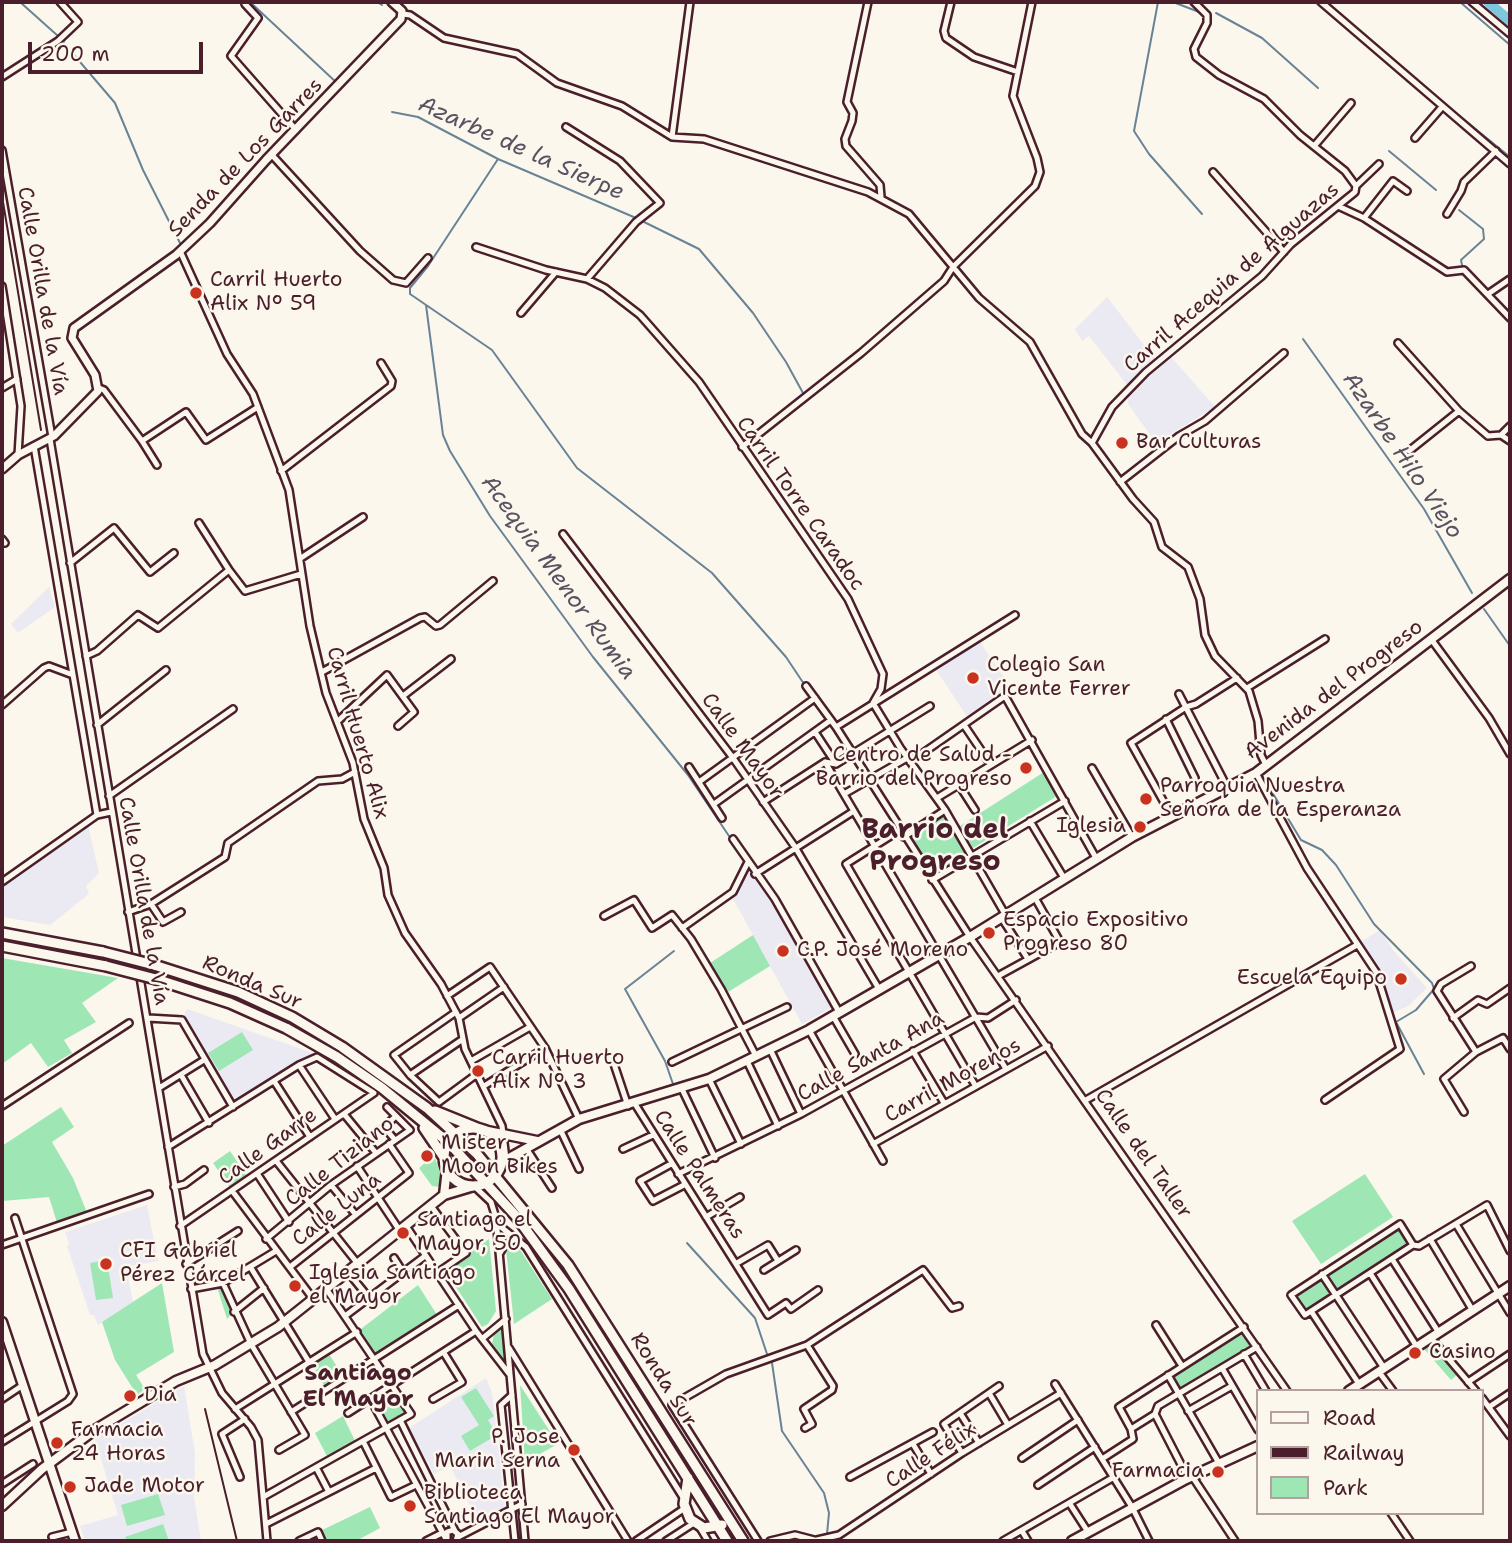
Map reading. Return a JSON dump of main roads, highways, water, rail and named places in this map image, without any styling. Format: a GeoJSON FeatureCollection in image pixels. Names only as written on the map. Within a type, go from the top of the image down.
{"type":"FeatureCollection","features":[{"type":"Feature","properties":{"kind":"main road","name":"Avenida del Progreso"},"geometry":{"type":"LineString","coordinates":[[504,1161],[579,1119],[709,1079],[752,1059],[970,937],[1132,837],[1256,773],[1510,579]]}},
{"type":"Feature","properties":{"kind":"main road","name":"Ronda Sur"},"geometry":{"type":"LineString","coordinates":[[2,933],[154,965],[238,992],[292,1017],[342,1047],[426,1108],[457,1134],[496,1174],[575,1275],[743,1541]]}},
{"type":"Feature","properties":{"kind":"main road","name":"Ronda Sur"},"geometry":{"type":"LineString","coordinates":[[2,946],[106,966],[230,1003],[286,1028],[337,1057],[449,1143],[487,1182],[569,1289],[727,1541]]}},
{"type":"Feature","properties":{"kind":"main road"},"geometry":{"type":"LineString","coordinates":[[378,1090],[428,1132],[456,1180],[474,1186]]}},
{"type":"Feature","properties":{"kind":"main road"},"geometry":{"type":"LineString","coordinates":[[426,1108],[480,1129],[537,1141]]}},
{"type":"Feature","properties":{"kind":"main road"},"geometry":{"type":"LineString","coordinates":[[2,1506],[50,1463],[93,1431],[185,1376],[208,1368],[251,1344],[286,1321],[444,1195],[487,1182],[504,1161],[499,1143],[480,1129],[457,1134],[449,1143],[444,1195]]}},
{"type":"Feature","properties":{"kind":"main road"},"geometry":{"type":"LineString","coordinates":[[1352,1389],[1510,1286]]}},
{"type":"Feature","properties":{"kind":"main road"},"geometry":{"type":"LineString","coordinates":[[2,1322],[8,1350],[36,1422],[75,1541]]}},
{"type":"Feature","properties":{"kind":"main road"},"geometry":{"type":"LineString","coordinates":[[1073,1541],[1190,1477],[1256,1447]]}},
{"type":"Feature","properties":{"kind":"main road"},"geometry":{"type":"LineString","coordinates":[[688,1478],[685,1504],[696,1524],[709,1529],[730,1520]]}},
{"type":"Feature","properties":{"kind":"waterway"},"geometry":{"type":"LineString","coordinates":[[20,2],[58,36]]}},
{"type":"Feature","properties":{"kind":"waterway","name":"Azarbe de la Sierpe"},"geometry":{"type":"LineString","coordinates":[[250,2],[337,83]]}},
{"type":"Feature","properties":{"kind":"waterway"},"geometry":{"type":"LineString","coordinates":[[377,2],[382,5]]}},
{"type":"Feature","properties":{"kind":"waterway","name":"Azarbe Hilo Viejo"},"geometry":{"type":"LineString","coordinates":[[1158,2],[1134,131],[1149,154],[1202,214]]}},
{"type":"Feature","properties":{"kind":"waterway"},"geometry":{"type":"LineString","coordinates":[[1173,2],[1199,12]]}},
{"type":"Feature","properties":{"kind":"waterway"},"geometry":{"type":"LineString","coordinates":[[1460,2],[1510,45]]}},
{"type":"Feature","properties":{"kind":"waterway"},"geometry":{"type":"LineString","coordinates":[[1488,2],[1510,21]]}},
{"type":"Feature","properties":{"kind":"waterway"},"geometry":{"type":"LineString","coordinates":[[1216,13],[1262,38],[1318,88]]}},
{"type":"Feature","properties":{"kind":"waterway"},"geometry":{"type":"LineString","coordinates":[[63,42],[115,103],[143,170],[181,245]]}},
{"type":"Feature","properties":{"kind":"waterway"},"geometry":{"type":"LineString","coordinates":[[1446,105],[1510,157]]}},
{"type":"Feature","properties":{"kind":"waterway","name":"Azarbe de la Sierpe"},"geometry":{"type":"LineString","coordinates":[[392,112],[418,117],[498,159],[636,218]]}},
{"type":"Feature","properties":{"kind":"waterway"},"geometry":{"type":"LineString","coordinates":[[1389,151],[1436,190]]}},
{"type":"Feature","properties":{"kind":"waterway"},"geometry":{"type":"LineString","coordinates":[[498,159],[428,266],[410,288],[410,294],[492,350],[577,468],[712,573],[786,657],[804,684]]}},
{"type":"Feature","properties":{"kind":"waterway"},"geometry":{"type":"LineString","coordinates":[[1459,210],[1483,229],[1484,239],[1461,260],[1462,265]]}},
{"type":"Feature","properties":{"kind":"waterway","name":"Azarbe de la Sierpe"},"geometry":{"type":"LineString","coordinates":[[640,220],[699,249],[753,313],[803,393]]}},
{"type":"Feature","properties":{"kind":"waterway","name":"Acequia Menor Rumia"},"geometry":{"type":"LineString","coordinates":[[426,305],[443,435],[450,451],[490,516],[593,657],[688,775],[731,839]]}},
{"type":"Feature","properties":{"kind":"waterway","name":"Azarbe Hilo Viejo"},"geometry":{"type":"LineString","coordinates":[[1303,339],[1424,509],[1472,593]]}},
{"type":"Feature","properties":{"kind":"waterway","name":"Azarbe Hilo Viejo"},"geometry":{"type":"LineString","coordinates":[[1484,609],[1510,646]]}},
{"type":"Feature","properties":{"kind":"waterway"},"geometry":{"type":"LineString","coordinates":[[1263,777],[1301,840],[1322,850],[1336,865],[1374,924],[1432,983],[1434,989],[1416,1010],[1396,1022],[1424,1074]]}},
{"type":"Feature","properties":{"kind":"waterway","name":"Acequia Menor Rumia"},"geometry":{"type":"LineString","coordinates":[[673,1084],[665,1061],[625,989],[674,951]]}},
{"type":"Feature","properties":{"kind":"waterway","name":"Acequia Menor Rumia"},"geometry":{"type":"LineString","coordinates":[[687,1243],[755,1318],[767,1354]]}},
{"type":"Feature","properties":{"kind":"waterway","name":"Acequia Menor Rumia"},"geometry":{"type":"LineString","coordinates":[[772,1363],[782,1431],[824,1493],[829,1513],[827,1534]]}},
{"type":"Feature","properties":{"kind":"railway"},"geometry":{"type":"LineString","coordinates":[[2,196],[41,430]]}},
{"type":"Feature","properties":{"kind":"railway"},"geometry":{"type":"LineString","coordinates":[[205,1409],[237,1541]]}},
{"type":"Feature","properties":{"kind":"place","name":"Carril Huerto Alix Nº 59"},"geometry":{"type":"Point","coordinates":[196,293]}},
{"type":"Feature","properties":{"kind":"place","name":"Bar Culturas"},"geometry":{"type":"Point","coordinates":[1122,443]}},
{"type":"Feature","properties":{"kind":"place","name":"Colegio San Vicente Ferrer"},"geometry":{"type":"Point","coordinates":[973,678]}},
{"type":"Feature","properties":{"kind":"place","name":"Centro de Salud - Barrio del Progreso"},"geometry":{"type":"Point","coordinates":[1026,768]}},
{"type":"Feature","properties":{"kind":"place","name":"Parroquia Nuestra Señora de la Esperanza"},"geometry":{"type":"Point","coordinates":[1146,799]}},
{"type":"Feature","properties":{"kind":"place","name":"Iglesia"},"geometry":{"type":"Point","coordinates":[1140,827]}},
{"type":"Feature","properties":{"kind":"place","name":"Espacio Expositivo Progreso 80"},"geometry":{"type":"Point","coordinates":[989,933]}},
{"type":"Feature","properties":{"kind":"place","name":"C.P. José Moreno"},"geometry":{"type":"Point","coordinates":[783,951]}},
{"type":"Feature","properties":{"kind":"place","name":"Escuela Equipo"},"geometry":{"type":"Point","coordinates":[1401,979]}},
{"type":"Feature","properties":{"kind":"place","name":"Carril Huerto Alix Nº 3"},"geometry":{"type":"Point","coordinates":[478,1071]}},
{"type":"Feature","properties":{"kind":"place","name":"Mister Moon Bikes"},"geometry":{"type":"Point","coordinates":[427,1156]}},
{"type":"Feature","properties":{"kind":"place","name":"Santiago el Mayor, 50"},"geometry":{"type":"Point","coordinates":[403,1233]}},
{"type":"Feature","properties":{"kind":"place","name":"CFI Gabriel Pérez Cárcel"},"geometry":{"type":"Point","coordinates":[106,1264]}},
{"type":"Feature","properties":{"kind":"place","name":"Iglesia Santiago el Mayor"},"geometry":{"type":"Point","coordinates":[295,1286]}},
{"type":"Feature","properties":{"kind":"place","name":"Casino"},"geometry":{"type":"Point","coordinates":[1415,1353]}},
{"type":"Feature","properties":{"kind":"place","name":"Dia"},"geometry":{"type":"Point","coordinates":[130,1396]}},
{"type":"Feature","properties":{"kind":"place","name":"Farmacia 24 Horas"},"geometry":{"type":"Point","coordinates":[57,1443]}},
{"type":"Feature","properties":{"kind":"place","name":"P. Jose Marin Serna"},"geometry":{"type":"Point","coordinates":[574,1450]}},
{"type":"Feature","properties":{"kind":"place","name":"Farmacia"},"geometry":{"type":"Point","coordinates":[1218,1472]}},
{"type":"Feature","properties":{"kind":"place","name":"Jade Motor"},"geometry":{"type":"Point","coordinates":[70,1487]}},
{"type":"Feature","properties":{"kind":"place","name":"Biblioteca Santiago El Mayor"},"geometry":{"type":"Point","coordinates":[410,1506]}},
{"type":"Feature","properties":{"kind":"district","name":"Barrio del Progreso"},"geometry":{"type":"Point","coordinates":[935,847]}},
{"type":"Feature","properties":{"kind":"district","name":"Santiago El Mayor"},"geometry":{"type":"Point","coordinates":[358,1387]}}]}
